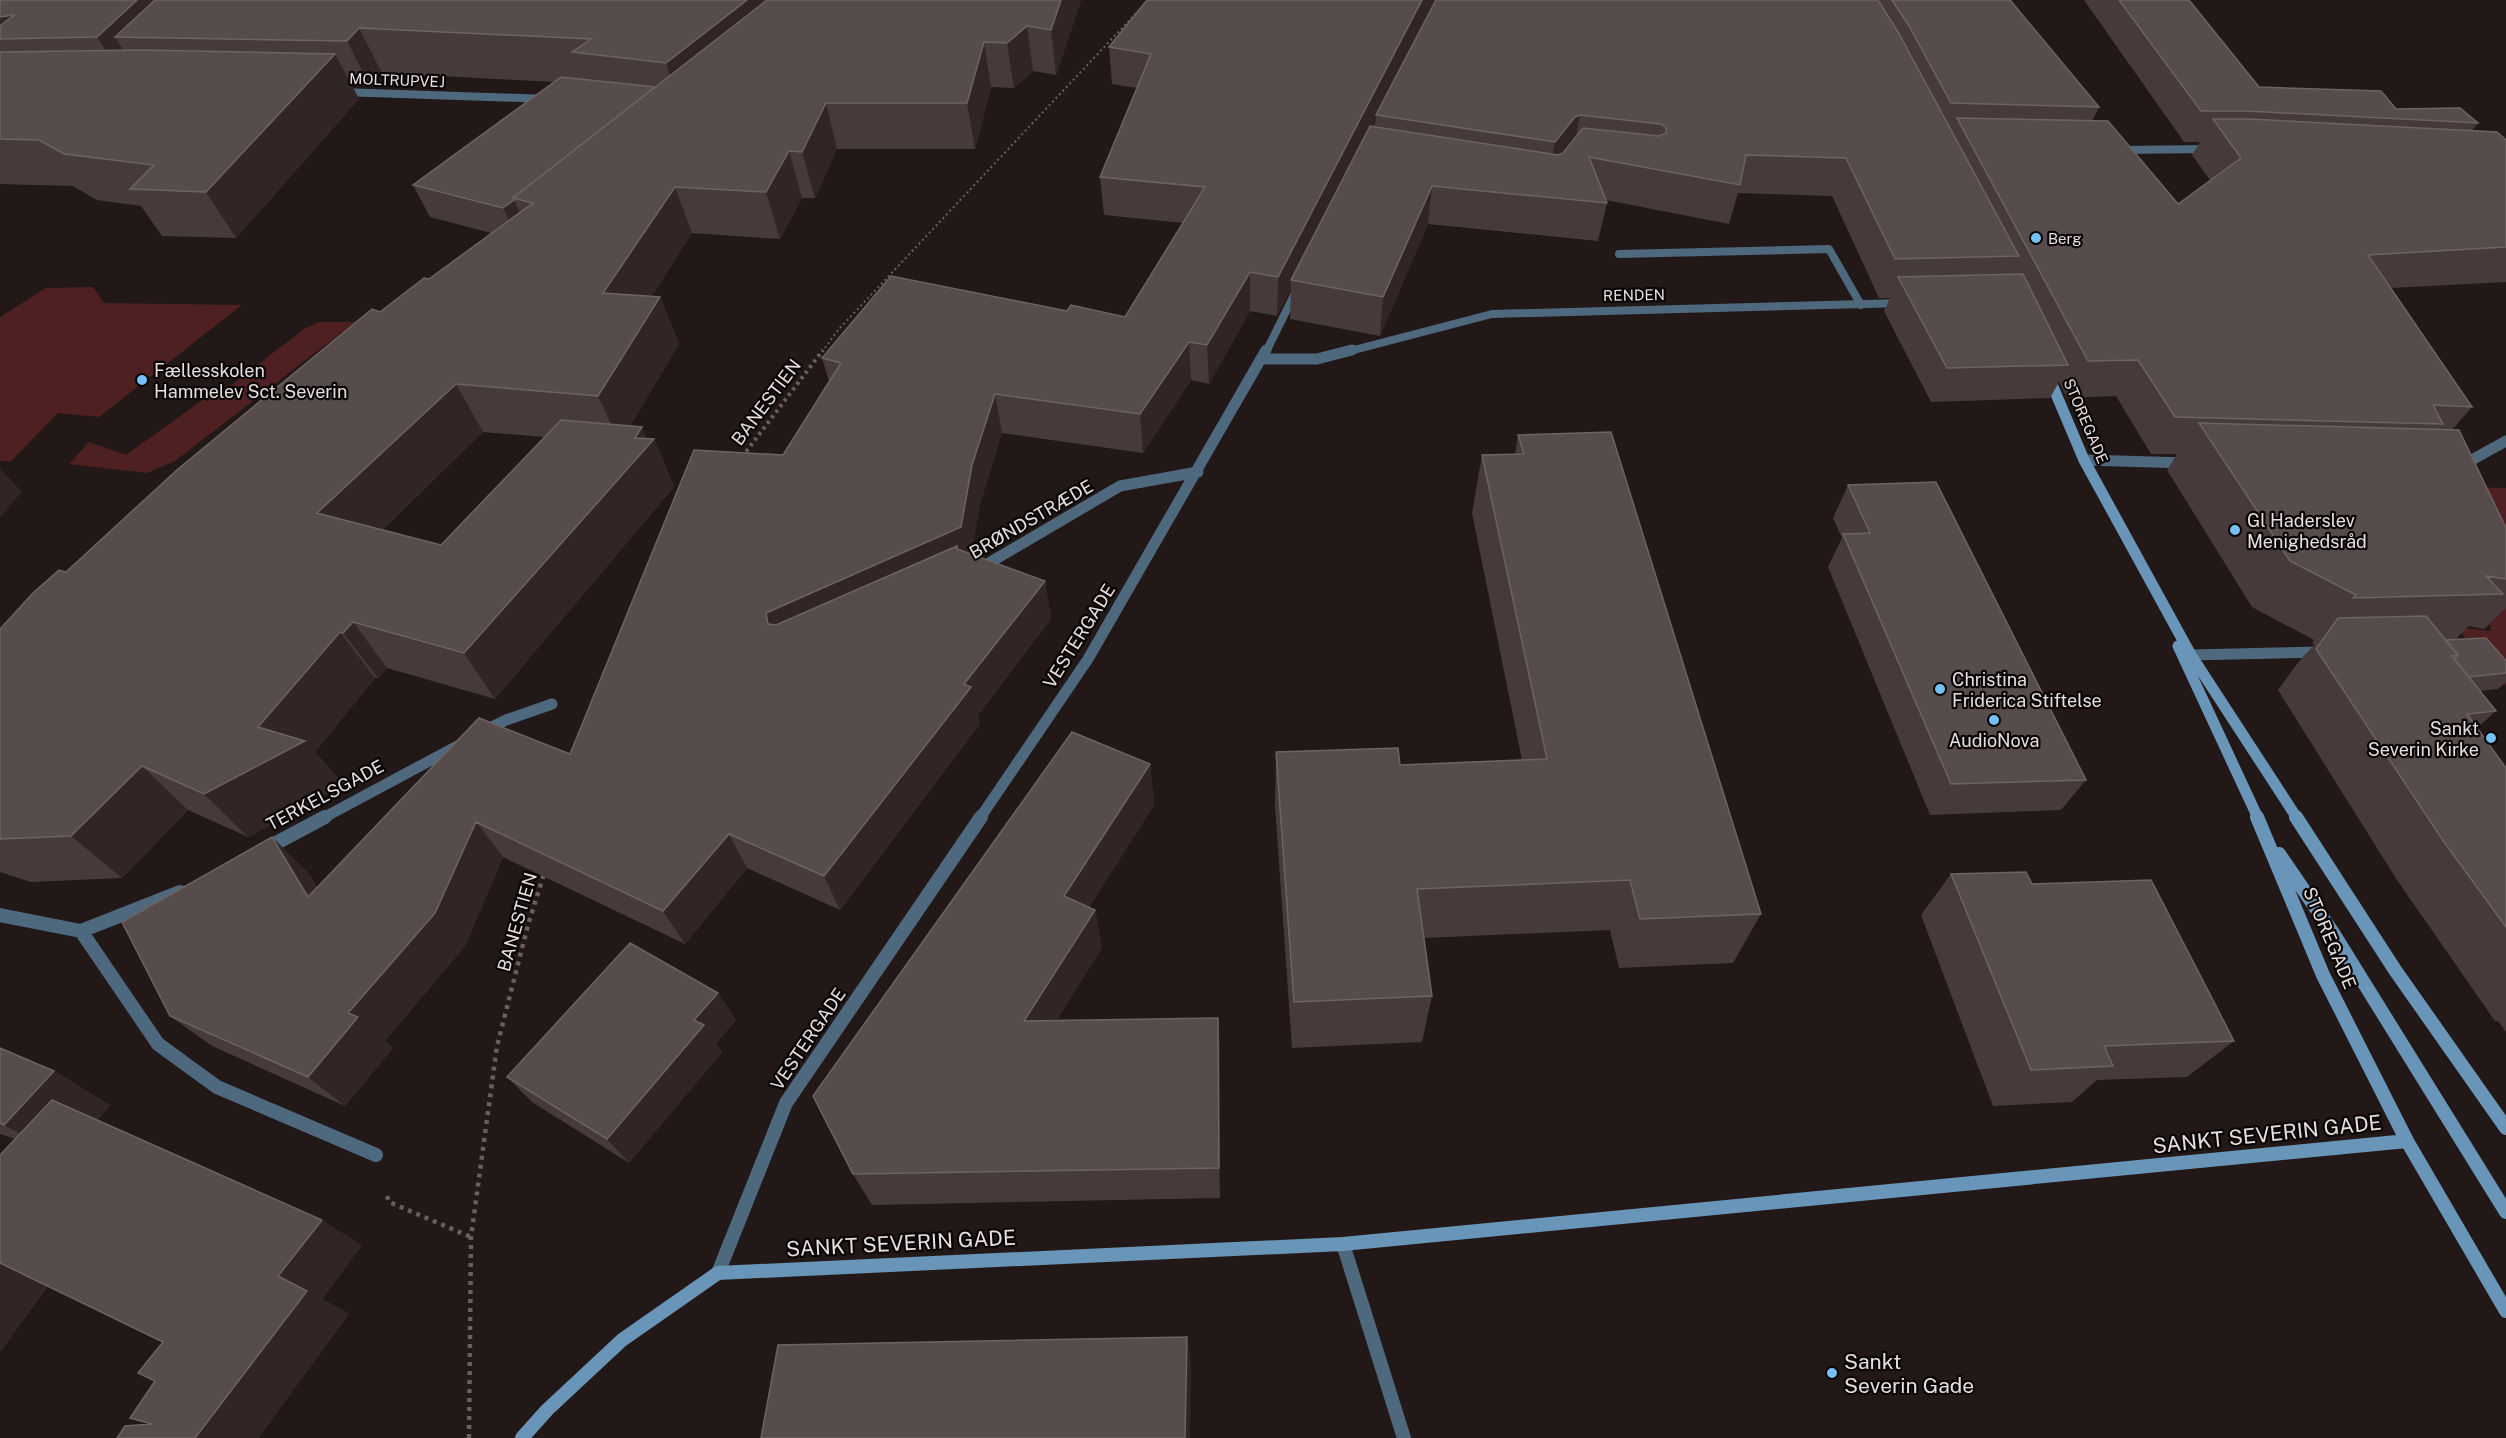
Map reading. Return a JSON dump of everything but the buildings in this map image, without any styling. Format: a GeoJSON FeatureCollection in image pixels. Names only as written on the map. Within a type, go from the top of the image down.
{"type":"FeatureCollection","features":[{"type":"Feature","properties":{"kind":"street","name":"MOLTRUPVEJ"},"geometry":{"type":"LineString","coordinates":[[334,92],[560,100]]}},
{"type":"Feature","properties":{"kind":"street"},"geometry":{"type":"LineString","coordinates":[[2110,150],[2217,148]]}},
{"type":"Feature","properties":{"kind":"street"},"geometry":{"type":"LineString","coordinates":[[1618,254],[1829,249],[1861,304]]}},
{"type":"Feature","properties":{"kind":"street","name":"VESTERGADE"},"geometry":{"type":"LineString","coordinates":[[718,1273],[786,1103],[1088,659],[1262,359],[1305,274]]}},
{"type":"Feature","properties":{"kind":"street","name":"RENDEN"},"geometry":{"type":"LineString","coordinates":[[1262,359],[1317,359],[1491,314],[1919,303]]}},
{"type":"Feature","properties":{"kind":"street","name":"STOREGADE"},"geometry":{"type":"LineString","coordinates":[[2046,370],[2084,460],[2141,568],[2191,655],[2395,970],[2506,1128]]}},
{"type":"Feature","properties":{"kind":"street"},"geometry":{"type":"LineString","coordinates":[[2443,469],[2454,470],[2506,441]]}},
{"type":"Feature","properties":{"kind":"street"},"geometry":{"type":"LineString","coordinates":[[2084,460],[2203,464]]}},
{"type":"Feature","properties":{"kind":"street","name":"BRØNDSTRÆDE"},"geometry":{"type":"LineString","coordinates":[[965,576],[1120,486],[1198,472]]}},
{"type":"Feature","properties":{"kind":"street","name":"STOREGADE"},"geometry":{"type":"LineString","coordinates":[[2141,568],[2265,834],[2323,975],[2407,1141],[2506,1311]]}},
{"type":"Feature","properties":{"kind":"street"},"geometry":{"type":"LineString","coordinates":[[2191,655],[2331,651]]}},
{"type":"Feature","properties":{"kind":"street","name":"TERKELSGADE"},"geometry":{"type":"LineString","coordinates":[[254,855],[506,720],[552,704]]}},
{"type":"Feature","properties":{"kind":"street"},"geometry":{"type":"LineString","coordinates":[[2265,834],[2333,933],[2506,1212]]}},
{"type":"Feature","properties":{"kind":"street"},"geometry":{"type":"LineString","coordinates":[[0,915],[81,931],[190,888]]}},
{"type":"Feature","properties":{"kind":"street"},"geometry":{"type":"LineString","coordinates":[[81,931],[158,1044],[217,1087],[376,1155]]}},
{"type":"Feature","properties":{"kind":"street","name":"SANKT SEVERIN GADE"},"geometry":{"type":"LineString","coordinates":[[718,1273],[1343,1244],[2407,1141]]}},
{"type":"Feature","properties":{"kind":"street"},"geometry":{"type":"LineString","coordinates":[[1343,1244],[1404,1438]]}},
{"type":"Feature","properties":{"kind":"street"},"geometry":{"type":"LineString","coordinates":[[522,1438],[547,1410],[622,1340],[718,1273]]}},
{"type":"Feature","properties":{"kind":"path","name":"BANESTIEN"},"geometry":{"type":"LineString","coordinates":[[735,466],[838,330],[1140,9]]}},
{"type":"Feature","properties":{"kind":"path","name":"BANESTIEN"},"geometry":{"type":"LineString","coordinates":[[469,1438],[471,1237],[497,1046],[528,925],[546,870]]}},
{"type":"Feature","properties":{"kind":"path"},"geometry":{"type":"LineString","coordinates":[[376,1155],[389,1202],[471,1237]]}},
{"type":"Feature","properties":{"kind":"shaded area"},"geometry":{"type":"Polygon","coordinates":[[[93,287],[104,303],[242,305],[99,417],[58,413],[11,461],[0,461],[0,317],[46,288],[93,287]]]}},
{"type":"Feature","properties":{"kind":"shaded area"},"geometry":{"type":"Polygon","coordinates":[[[319,322],[355,322],[175,461],[147,473],[69,464],[89,442],[126,455],[219,388],[225,390],[304,329],[319,322]]]}},
{"type":"Feature","properties":{"kind":"shaded area"},"geometry":{"type":"Polygon","coordinates":[[[2429,486],[2506,488],[2506,686],[2456,627],[2492,631],[2429,486]]]}},
{"type":"Feature","properties":{"kind":"place","name":"Berg"},"geometry":{"type":"Point","coordinates":[2036,238]}},
{"type":"Feature","properties":{"kind":"place","name":"Fællesskolen Hammelev Sct. Severin"},"geometry":{"type":"Point","coordinates":[142,380]}},
{"type":"Feature","properties":{"kind":"place","name":"Gl Haderslev Menighedsråd"},"geometry":{"type":"Point","coordinates":[2235,530]}},
{"type":"Feature","properties":{"kind":"place","name":"Christina Friderica Stiftelse"},"geometry":{"type":"Point","coordinates":[1940,689]}},
{"type":"Feature","properties":{"kind":"place","name":"AudioNova"},"geometry":{"type":"Point","coordinates":[1994,720]}},
{"type":"Feature","properties":{"kind":"place","name":"Sankt Severin Kirke"},"geometry":{"type":"Point","coordinates":[2491,738]}},
{"type":"Feature","properties":{"kind":"place","name":"Sankt Severin Gade"},"geometry":{"type":"Point","coordinates":[1832,1373]}}]}
